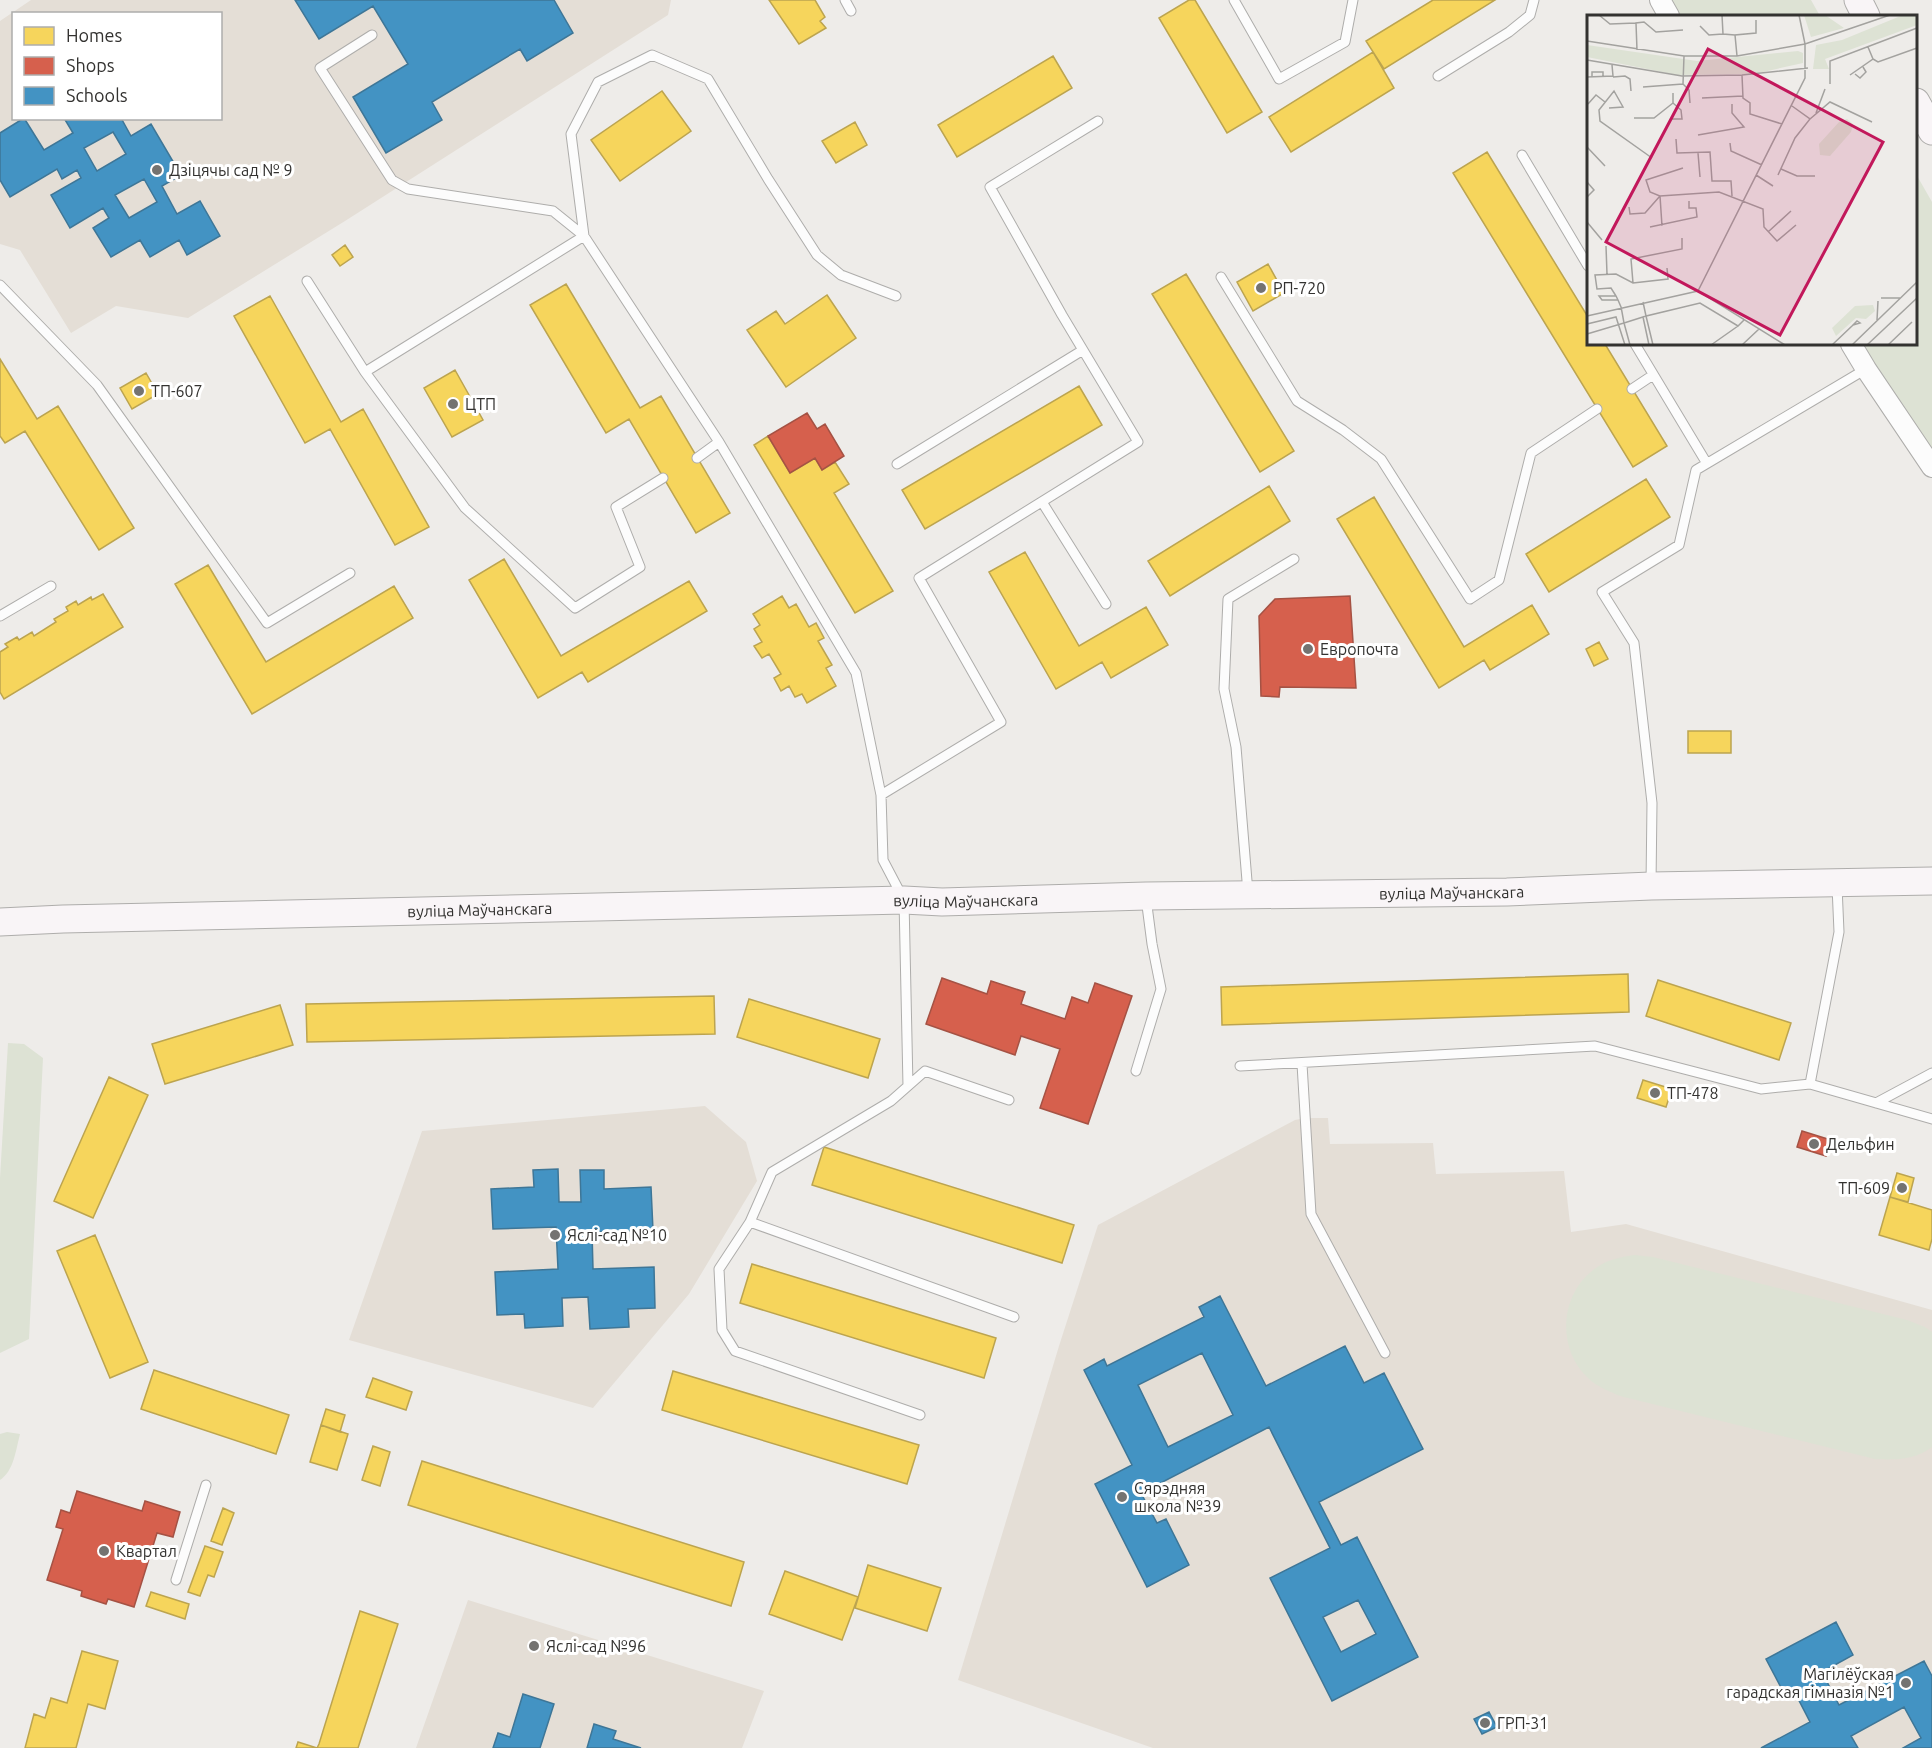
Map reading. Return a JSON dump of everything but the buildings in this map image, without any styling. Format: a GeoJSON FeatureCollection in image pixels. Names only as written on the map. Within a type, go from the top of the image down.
{"type":"FeatureCollection","features":[{"type":"Feature","properties":{"kind":"main road"},"geometry":{"type":"LineString","coordinates":[[1858,0],[1866,15]]}},
{"type":"Feature","properties":{"kind":"main road"},"geometry":{"type":"LineString","coordinates":[[1917,104],[1932,131]]}},
{"type":"Feature","properties":{"kind":"main road","name":"вуліца Маўчанскага"},"geometry":{"type":"LineString","coordinates":[[0,922],[74,918],[904,900],[942,903],[1146,896],[1507,892],[1651,886],[1932,881]]}},
{"type":"Feature","properties":{"kind":"street"},"geometry":{"type":"LineString","coordinates":[[1660,0],[1668,15]]}},
{"type":"Feature","properties":{"kind":"street"},"geometry":{"type":"LineString","coordinates":[[1852,345],[1932,467]]}},
{"type":"Feature","properties":{"kind":"lane"},"geometry":{"type":"LineString","coordinates":[[845,0],[851,11]]}},
{"type":"Feature","properties":{"kind":"lane"},"geometry":{"type":"LineString","coordinates":[[1234,0],[1279,79],[1345,42],[1353,0]]}},
{"type":"Feature","properties":{"kind":"lane"},"geometry":{"type":"LineString","coordinates":[[1438,76],[1509,32],[1530,15],[1534,0]]}},
{"type":"Feature","properties":{"kind":"lane"},"geometry":{"type":"LineString","coordinates":[[372,35],[320,68],[392,180],[408,189],[553,211],[584,236],[719,442],[856,672],[881,795],[883,860],[904,900],[908,1086]]}},
{"type":"Feature","properties":{"kind":"lane"},"geometry":{"type":"LineString","coordinates":[[584,236],[571,134],[598,82],[652,55],[708,79],[817,255],[841,275],[896,296]]}},
{"type":"Feature","properties":{"kind":"lane"},"geometry":{"type":"LineString","coordinates":[[881,795],[1001,722],[919,578],[1138,442],[990,187],[1098,122]]}},
{"type":"Feature","properties":{"kind":"lane"},"geometry":{"type":"LineString","coordinates":[[1522,155],[1587,265]]}},
{"type":"Feature","properties":{"kind":"lane"},"geometry":{"type":"LineString","coordinates":[[365,372],[584,236]]}},
{"type":"Feature","properties":{"kind":"lane"},"geometry":{"type":"LineString","coordinates":[[1221,277],[1297,401],[1343,430],[1381,459],[1470,599],[1499,580],[1532,453],[1598,409]]}},
{"type":"Feature","properties":{"kind":"lane"},"geometry":{"type":"LineString","coordinates":[[306,281],[365,372],[465,508],[575,608],[640,567],[616,507],[663,478]]}},
{"type":"Feature","properties":{"kind":"lane"},"geometry":{"type":"LineString","coordinates":[[0,285],[97,385],[267,623],[350,573]]}},
{"type":"Feature","properties":{"kind":"lane"},"geometry":{"type":"LineString","coordinates":[[1636,345],[1706,462]]}},
{"type":"Feature","properties":{"kind":"lane"},"geometry":{"type":"LineString","coordinates":[[897,464],[1083,350]]}},
{"type":"Feature","properties":{"kind":"lane"},"geometry":{"type":"LineString","coordinates":[[1651,886],[1652,803],[1634,643],[1602,592],[1679,545],[1696,470],[1866,369]]}},
{"type":"Feature","properties":{"kind":"lane"},"geometry":{"type":"LineString","coordinates":[[1632,389],[1653,375]]}},
{"type":"Feature","properties":{"kind":"lane"},"geometry":{"type":"LineString","coordinates":[[697,458],[719,442]]}},
{"type":"Feature","properties":{"kind":"lane"},"geometry":{"type":"LineString","coordinates":[[1042,502],[1106,604]]}},
{"type":"Feature","properties":{"kind":"lane"},"geometry":{"type":"LineString","coordinates":[[1248,896],[1236,747],[1224,689],[1228,599],[1294,559]]}},
{"type":"Feature","properties":{"kind":"lane"},"geometry":{"type":"LineString","coordinates":[[0,615],[51,586]]}},
{"type":"Feature","properties":{"kind":"lane"},"geometry":{"type":"LineString","coordinates":[[1810,1084],[1839,932],[1837,883]]}},
{"type":"Feature","properties":{"kind":"lane"},"geometry":{"type":"LineString","coordinates":[[1136,1071],[1161,989],[1146,896]]}},
{"type":"Feature","properties":{"kind":"lane"},"geometry":{"type":"LineString","coordinates":[[1239,1066],[1595,1046],[1761,1089],[1810,1084],[1932,1119]]}},
{"type":"Feature","properties":{"kind":"lane"},"geometry":{"type":"LineString","coordinates":[[1302,1064],[1311,1214],[1385,1353]]}},
{"type":"Feature","properties":{"kind":"lane"},"geometry":{"type":"LineString","coordinates":[[920,1415],[735,1351],[722,1330],[719,1269],[750,1222],[772,1172],[891,1101],[925,1071],[1009,1100]]}},
{"type":"Feature","properties":{"kind":"lane"},"geometry":{"type":"LineString","coordinates":[[1876,1103],[1932,1073]]}},
{"type":"Feature","properties":{"kind":"lane"},"geometry":{"type":"LineString","coordinates":[[750,1222],[1014,1317]]}},
{"type":"Feature","properties":{"kind":"lane"},"geometry":{"type":"LineString","coordinates":[[176,1580],[206,1485]]}},
{"type":"Feature","properties":{"kind":"shaded area"},"geometry":{"type":"Polygon","coordinates":[[[31,0],[671,0],[668,15],[188,318],[116,306],[71,333],[20,250],[0,244],[0,21],[12,13],[12,120],[222,120],[222,12],[13,12],[31,0]]]}},
{"type":"Feature","properties":{"kind":"shaded area"},"geometry":{"type":"Polygon","coordinates":[[[1667,0],[1811,0],[1819,15],[1675,15],[1667,0]]]}},
{"type":"Feature","properties":{"kind":"shaded area"},"geometry":{"type":"Polygon","coordinates":[[[1917,176],[1932,202],[1932,462],[1862,345],[1917,345],[1917,176]]]}},
{"type":"Feature","properties":{"kind":"shaded area"},"geometry":{"type":"Polygon","coordinates":[[[8,1043],[24,1044],[43,1058],[29,1339],[0,1353],[0,1178],[8,1043]]]}},
{"type":"Feature","properties":{"kind":"shaded area","name":"Яслі-сад №10"},"geometry":{"type":"Polygon","coordinates":[[[705,1106],[746,1142],[757,1181],[689,1294],[593,1408],[349,1340],[422,1131],[705,1106]]]}},
{"type":"Feature","properties":{"kind":"shaded area"},"geometry":{"type":"Polygon","coordinates":[[[1328,1118],[1330,1144],[1433,1143],[1436,1174],[1564,1171],[1571,1232],[1626,1224],[1932,1310],[1932,1748],[1153,1748],[958,1680],[1098,1225],[1295,1120],[1328,1118]]]}},
{"type":"Feature","properties":{"kind":"shaded area"},"geometry":{"type":"Polygon","coordinates":[[[1634,1255],[1653,1257],[1907,1320],[1925,1327],[1932,1332],[1932,1447],[1912,1457],[1875,1459],[1620,1396],[1595,1384],[1577,1365],[1570,1351],[1567,1319],[1570,1304],[1576,1289],[1586,1276],[1599,1266],[1612,1260],[1634,1255]]]}},
{"type":"Feature","properties":{"kind":"shaded area"},"geometry":{"type":"Polygon","coordinates":[[[7,1432],[20,1434],[11,1465],[0,1480],[0,1434],[7,1432]]]}},
{"type":"Feature","properties":{"kind":"shaded area","name":"Яслі-сад №96"},"geometry":{"type":"Polygon","coordinates":[[[468,1600],[764,1691],[742,1748],[416,1748],[468,1600]]]}},
{"type":"Feature","properties":{"kind":"place","name":"Дзіцячы сад № 9"},"geometry":{"type":"Point","coordinates":[157,170]}},
{"type":"Feature","properties":{"kind":"place","name":"РП-720"},"geometry":{"type":"Point","coordinates":[1261,288]}},
{"type":"Feature","properties":{"kind":"place","name":"ТП-607"},"geometry":{"type":"Point","coordinates":[139,391]}},
{"type":"Feature","properties":{"kind":"place","name":"ЦТП"},"geometry":{"type":"Point","coordinates":[453,404]}},
{"type":"Feature","properties":{"kind":"place","name":"Европочта"},"geometry":{"type":"Point","coordinates":[1308,649]}},
{"type":"Feature","properties":{"kind":"place","name":"ТП-478"},"geometry":{"type":"Point","coordinates":[1655,1093]}},
{"type":"Feature","properties":{"kind":"place","name":"Дельфин"},"geometry":{"type":"Point","coordinates":[1814,1144]}},
{"type":"Feature","properties":{"kind":"place","name":"ТП-609"},"geometry":{"type":"Point","coordinates":[1902,1188]}},
{"type":"Feature","properties":{"kind":"place","name":"Яслі-сад №10"},"geometry":{"type":"Point","coordinates":[555,1235]}},
{"type":"Feature","properties":{"kind":"place","name":"Сярэдняя школа №39"},"geometry":{"type":"Point","coordinates":[1122,1497]}},
{"type":"Feature","properties":{"kind":"place","name":"Квартал"},"geometry":{"type":"Point","coordinates":[104,1551]}},
{"type":"Feature","properties":{"kind":"place","name":"Яслі-сад №96"},"geometry":{"type":"Point","coordinates":[534,1646]}},
{"type":"Feature","properties":{"kind":"place","name":"Магілёўская гарадская гімназія №1"},"geometry":{"type":"Point","coordinates":[1906,1683]}},
{"type":"Feature","properties":{"kind":"place","name":"ГРП-31"},"geometry":{"type":"Point","coordinates":[1485,1723]}}]}
